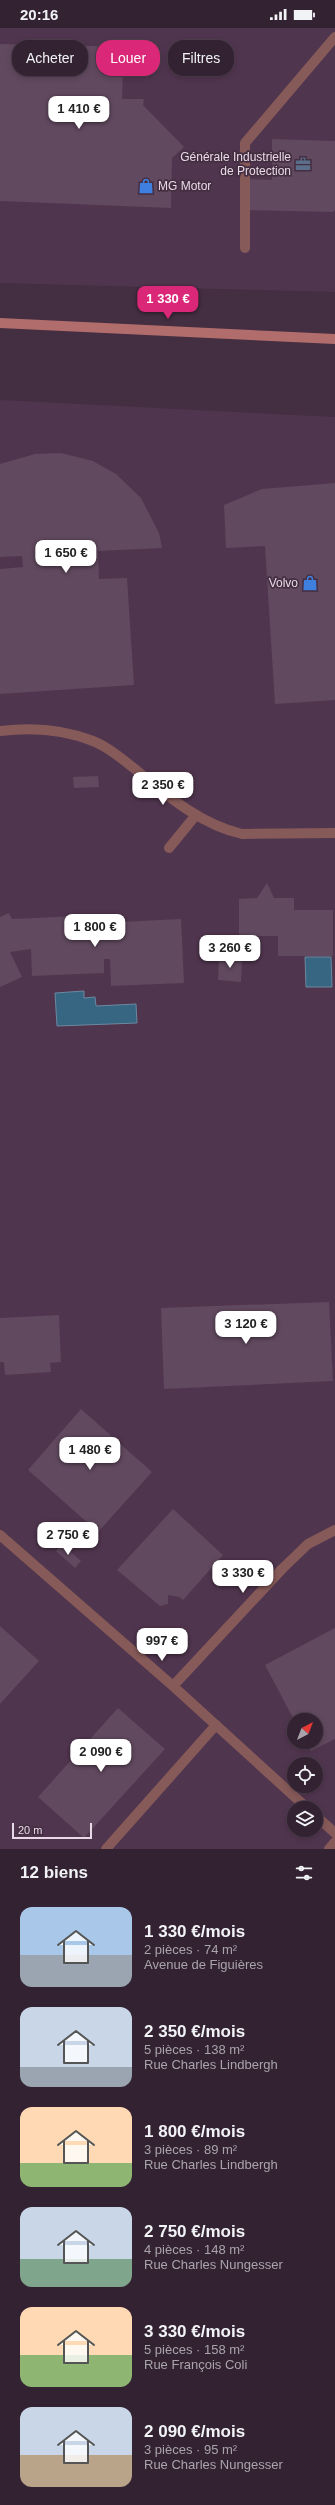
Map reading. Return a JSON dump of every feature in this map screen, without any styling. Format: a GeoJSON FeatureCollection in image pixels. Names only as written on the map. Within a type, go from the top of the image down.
{"type":"FeatureCollection","features":[{"type":"Feature","properties":{"kind":"main road"},"geometry":{"type":"LineString","coordinates":[[0,323],[335,339]]}},
{"type":"Feature","properties":{"kind":"street"},"geometry":{"type":"LineString","coordinates":[[245,248],[245,143],[335,37]]}},
{"type":"Feature","properties":{"kind":"street"},"geometry":{"type":"LineString","coordinates":[[0,731],[48,729],[94,742],[123,760],[165,794],[196,815],[218,827],[242,834],[335,833]]}},
{"type":"Feature","properties":{"kind":"street"},"geometry":{"type":"LineString","coordinates":[[169,848],[196,815]]}},
{"type":"Feature","properties":{"kind":"street"},"geometry":{"type":"LineString","coordinates":[[173,1686],[282,1569],[308,1544],[335,1530]]}},
{"type":"Feature","properties":{"kind":"street"},"geometry":{"type":"LineString","coordinates":[[0,1535],[173,1686],[299,1801]]}},
{"type":"Feature","properties":{"kind":"street"},"geometry":{"type":"LineString","coordinates":[[106,1849],[216,1725]]}},
{"type":"Feature","properties":{"kind":"street"},"geometry":{"type":"LineString","coordinates":[[323,1822],[335,1833]]}},
{"type":"Feature","properties":{"kind":"street"},"geometry":{"type":"LineString","coordinates":[[329,1849],[335,1842]]}},
{"type":"Feature","properties":{"kind":"shaded area"},"geometry":{"type":"Polygon","coordinates":[[[0,28],[335,28],[335,292],[0,283],[0,28]]]}},
{"type":"Feature","properties":{"kind":"shaded area"},"geometry":{"type":"Polygon","coordinates":[[[0,400],[335,417],[335,1849],[0,1849],[0,400]]]}},
{"type":"Feature","properties":{"kind":"water"},"geometry":{"type":"Polygon","coordinates":[[[305,957],[331,957],[332,987],[306,987],[305,957]]]}},
{"type":"Feature","properties":{"kind":"water"},"geometry":{"type":"Polygon","coordinates":[[[84,991],[84,998],[95,997],[96,1006],[136,1004],[137,1023],[57,1026],[55,993],[84,991]]]}},
{"type":"Feature","properties":{"kind":"building"},"geometry":{"type":"Polygon","coordinates":[[[0,44],[12,44],[12,76],[88,76],[88,46],[96,46],[96,76],[123,76],[122,99],[144,99],[143,105],[184,147],[172,158],[171,208],[0,201],[0,44]]]}},
{"type":"Feature","properties":{"kind":"building","name":"Générale Industrielle de Protection"},"geometry":{"type":"Polygon","coordinates":[[[272,139],[335,141],[335,210],[333,212],[248,210],[249,179],[272,180],[272,139]]]}},
{"type":"Feature","properties":{"kind":"building"},"geometry":{"type":"Polygon","coordinates":[[[61,453],[93,461],[116,474],[141,498],[159,533],[162,548],[98,551],[99,579],[127,578],[134,685],[0,694],[0,569],[23,567],[22,556],[0,557],[0,464],[35,454],[61,453]]]}},
{"type":"Feature","properties":{"kind":"building","name":"Volvo"},"geometry":{"type":"Polygon","coordinates":[[[335,483],[335,700],[275,704],[265,546],[226,548],[224,505],[262,489],[335,483]]]}},
{"type":"Feature","properties":{"kind":"building"},"geometry":{"type":"Polygon","coordinates":[[[98,776],[99,787],[74,788],[73,777],[98,776]]]}},
{"type":"Feature","properties":{"kind":"building"},"geometry":{"type":"Polygon","coordinates":[[[267,883],[274,898],[294,898],[294,910],[333,910],[333,956],[278,956],[278,936],[239,936],[239,899],[257,898],[267,883]]]}},
{"type":"Feature","properties":{"kind":"building"},"geometry":{"type":"Polygon","coordinates":[[[9,913],[12,919],[120,914],[120,922],[181,919],[184,983],[111,986],[110,959],[104,959],[104,973],[32,976],[31,949],[10,952],[22,977],[0,987],[0,917],[9,913]]]}},
{"type":"Feature","properties":{"kind":"building"},"geometry":{"type":"Polygon","coordinates":[[[219,957],[242,958],[241,982],[218,980],[219,957]]]}},
{"type":"Feature","properties":{"kind":"building"},"geometry":{"type":"Polygon","coordinates":[[[329,1302],[333,1381],[164,1389],[161,1308],[329,1302]]]}},
{"type":"Feature","properties":{"kind":"building"},"geometry":{"type":"Polygon","coordinates":[[[59,1315],[61,1362],[50,1363],[51,1372],[5,1375],[4,1362],[0,1362],[0,1318],[59,1315]]]}},
{"type":"Feature","properties":{"kind":"building"},"geometry":{"type":"Polygon","coordinates":[[[81,1409],[152,1472],[98,1532],[28,1470],[81,1409]]]}},
{"type":"Feature","properties":{"kind":"building"},"geometry":{"type":"Polygon","coordinates":[[[173,1509],[223,1555],[183,1600],[179,1597],[168,1595],[168,1604],[160,1606],[117,1570],[173,1509]]]}},
{"type":"Feature","properties":{"kind":"building"},"geometry":{"type":"Polygon","coordinates":[[[62,1544],[81,1561],[75,1568],[56,1551],[62,1544]]]}},
{"type":"Feature","properties":{"kind":"building"},"geometry":{"type":"Polygon","coordinates":[[[0,1626],[39,1661],[0,1704],[0,1626]]]}},
{"type":"Feature","properties":{"kind":"building"},"geometry":{"type":"Polygon","coordinates":[[[335,1628],[335,1739],[323,1745],[323,1713],[290,1713],[265,1665],[335,1628]]]}},
{"type":"Feature","properties":{"kind":"building"},"geometry":{"type":"Polygon","coordinates":[[[118,1708],[165,1749],[84,1838],[38,1797],[118,1708]]]}},
{"type":"Feature","properties":{"kind":"place","name":"Générale Industrielle de Protection"},"geometry":{"type":"Point","coordinates":[303,164]}},
{"type":"Feature","properties":{"kind":"place","name":"MG Motor"},"geometry":{"type":"Point","coordinates":[146,186]}},
{"type":"Feature","properties":{"kind":"place","name":"Volvo"},"geometry":{"type":"Point","coordinates":[310,583]}}]}
